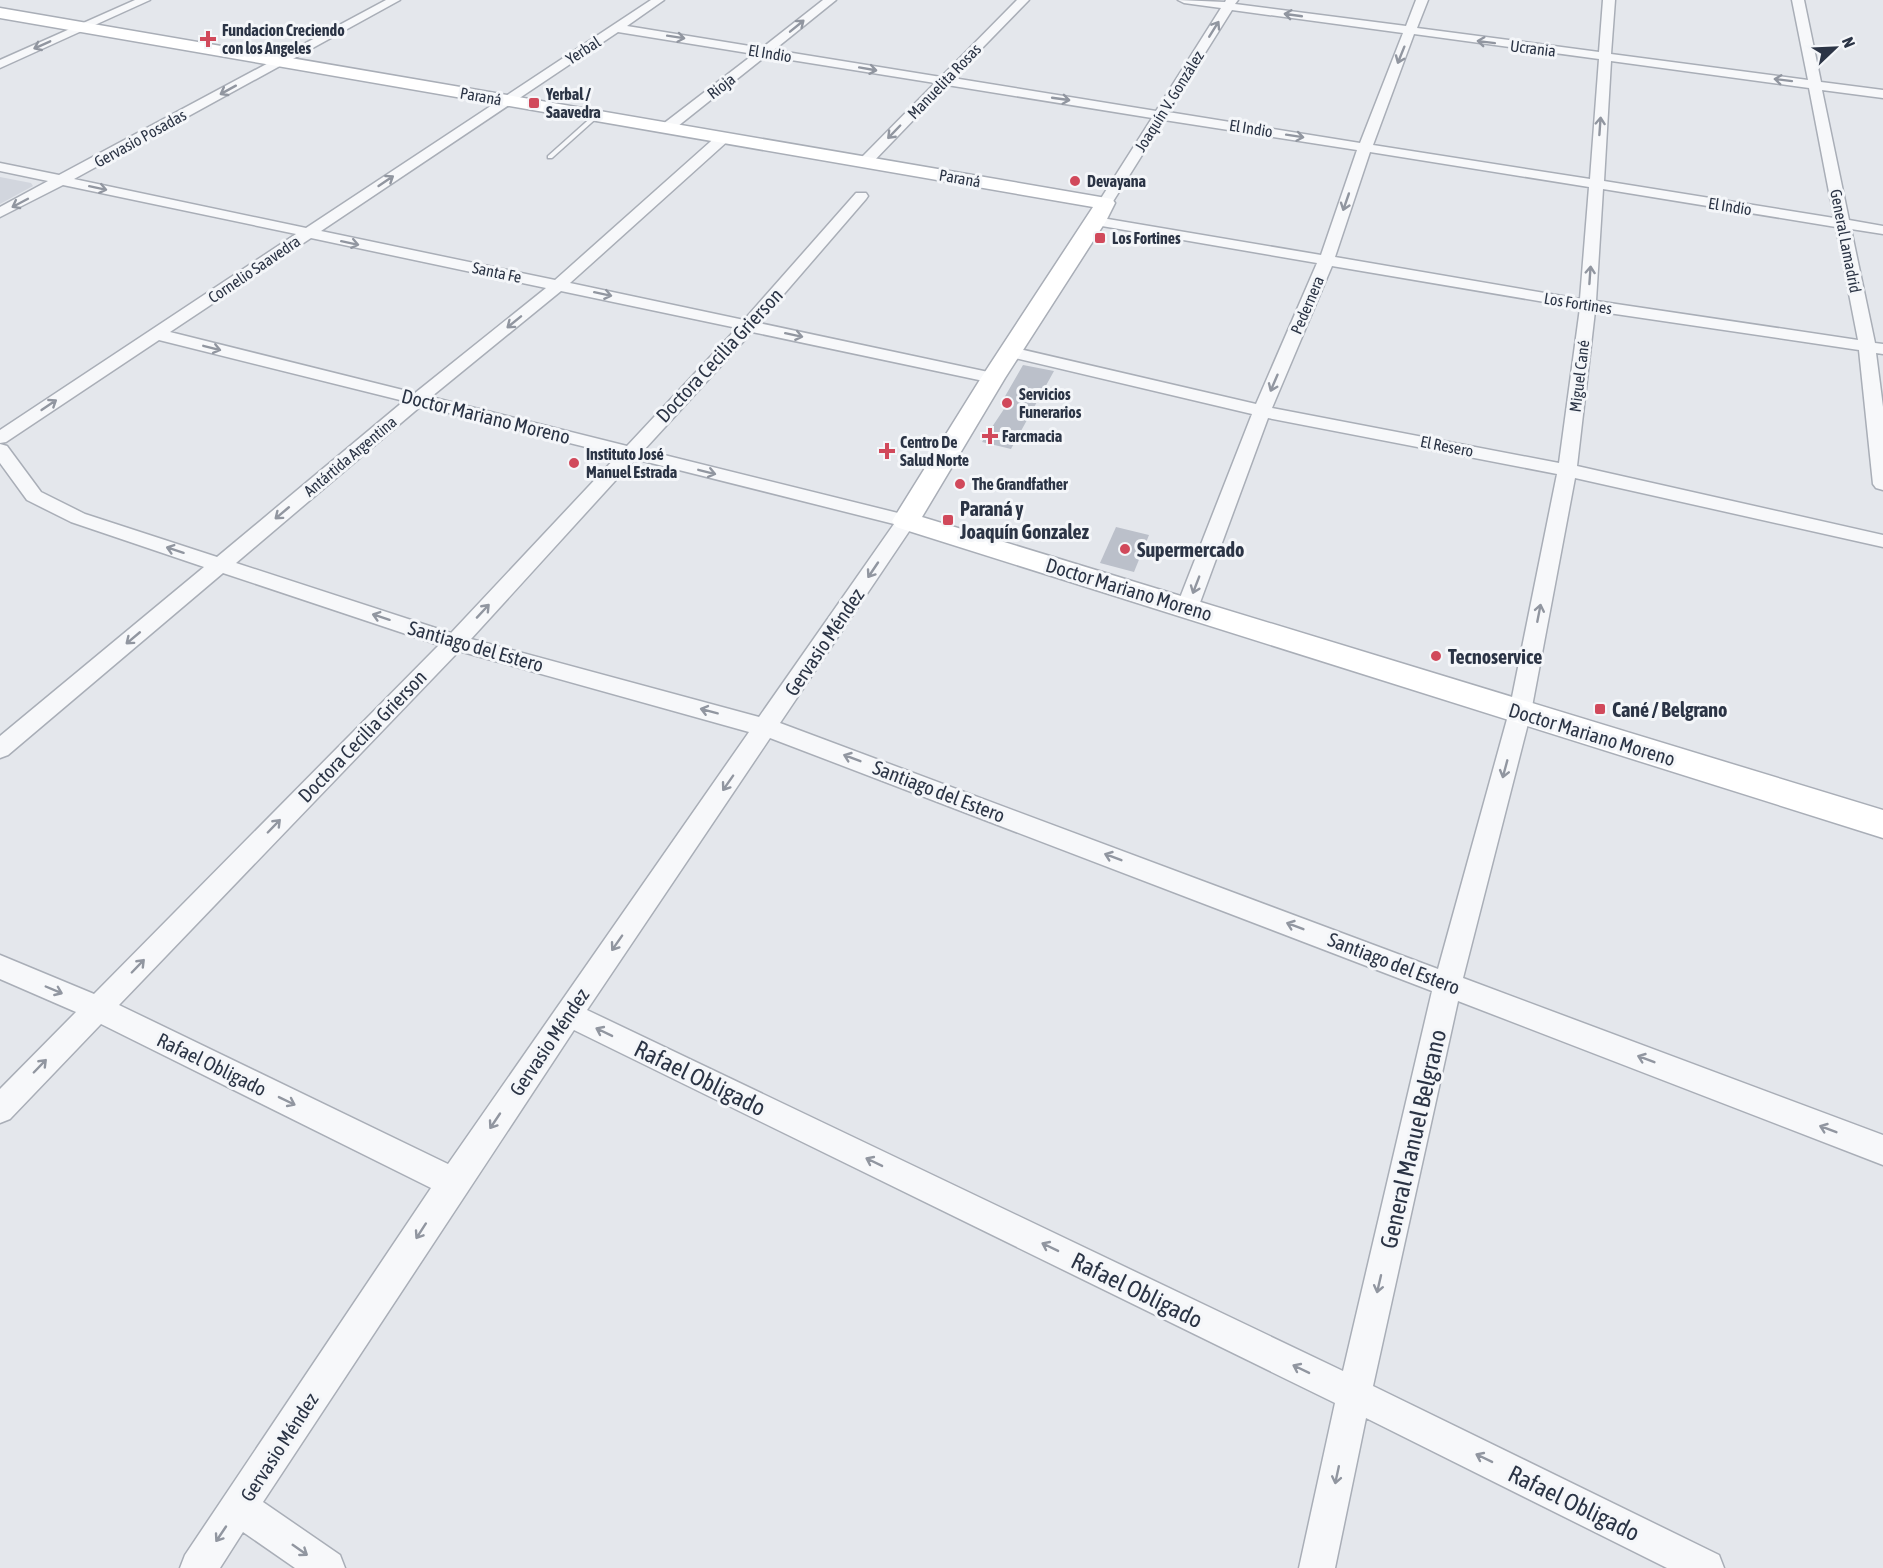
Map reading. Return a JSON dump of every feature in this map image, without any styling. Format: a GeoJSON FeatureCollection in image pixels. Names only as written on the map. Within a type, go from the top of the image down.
{"type":"FeatureCollection","features":[{"type":"Feature","properties":{"kind":"street"},"geometry":{"type":"LineString","coordinates":[[0,64],[144,0]]}},
{"type":"Feature","properties":{"kind":"street","name":"Gervasio Posadas"},"geometry":{"type":"LineString","coordinates":[[0,213],[394,0]]}},
{"type":"Feature","properties":{"kind":"street","name":"Yerbal"},"geometry":{"type":"LineString","coordinates":[[507,100],[658,0]]}},
{"type":"Feature","properties":{"kind":"street","name":"Rioja"},"geometry":{"type":"LineString","coordinates":[[669,127],[831,0]]}},
{"type":"Feature","properties":{"kind":"street","name":"Manuelita Rosas"},"geometry":{"type":"LineString","coordinates":[[866,161],[1023,0]]}},
{"type":"Feature","properties":{"kind":"street","name":"Ucrania"},"geometry":{"type":"LineString","coordinates":[[1184,0],[1230,3],[1410,32],[1883,94]]}},
{"type":"Feature","properties":{"kind":"street","name":"Pedernera"},"geometry":{"type":"LineString","coordinates":[[1187,608],[1262,411],[1326,261],[1365,147],[1422,0]]}},
{"type":"Feature","properties":{"kind":"street","name":"Miguel Cané"},"geometry":{"type":"LineString","coordinates":[[1520,712],[1567,470],[1588,305],[1609,0]]}},
{"type":"Feature","properties":{"kind":"street","name":"General Lamadrid"},"geometry":{"type":"LineString","coordinates":[[1798,0],[1842,224],[1875,347],[1883,484]]}},
{"type":"Feature","properties":{"kind":"street","name":"Joaquín V. González"},"geometry":{"type":"LineString","coordinates":[[1100,212],[1230,3]]}},
{"type":"Feature","properties":{"kind":"street","name":"Paraná"},"geometry":{"type":"LineString","coordinates":[[0,13],[866,161],[1100,212]]}},
{"type":"Feature","properties":{"kind":"street","name":"El Indio"},"geometry":{"type":"LineString","coordinates":[[618,28],[943,82],[1161,114],[1883,230]]}},
{"type":"Feature","properties":{"kind":"street","name":"Cornelio Saavedra"},"geometry":{"type":"LineString","coordinates":[[0,438],[507,100]]}},
{"type":"Feature","properties":{"kind":"street","name":"Antártida Argentina"},"geometry":{"type":"LineString","coordinates":[[0,749],[418,399],[559,285],[724,137]]}},
{"type":"Feature","properties":{"kind":"street","name":"Santa Fe"},"geometry":{"type":"LineString","coordinates":[[0,167],[993,378]]}},
{"type":"Feature","properties":{"kind":"street","name":"Doctora Cecilia Grierson"},"geometry":{"type":"LineString","coordinates":[[0,1109],[455,642],[749,325],[861,196]]}},
{"type":"Feature","properties":{"kind":"street"},"geometry":{"type":"LineString","coordinates":[[906,521],[993,378],[1100,212]]}},
{"type":"Feature","properties":{"kind":"street","name":"Los Fortines"},"geometry":{"type":"LineString","coordinates":[[1100,212],[1326,261],[1588,305],[1875,347]]}},
{"type":"Feature","properties":{"kind":"street","name":"Doctor Mariano Moreno"},"geometry":{"type":"LineString","coordinates":[[156,334],[906,521],[1883,824]]}},
{"type":"Feature","properties":{"kind":"street","name":"El Resero"},"geometry":{"type":"LineString","coordinates":[[1011,352],[1262,411],[1567,470],[1883,541]]}},
{"type":"Feature","properties":{"kind":"street","name":"Santiago del Estero"},"geometry":{"type":"LineString","coordinates":[[0,450],[33,496],[78,518],[455,642],[766,726],[1883,1150]]}},
{"type":"Feature","properties":{"kind":"street","name":"Gervasio Méndez"},"geometry":{"type":"LineString","coordinates":[[198,1568],[453,1183],[906,521]]}},
{"type":"Feature","properties":{"kind":"street","name":"General Manuel Belgrano"},"geometry":{"type":"LineString","coordinates":[[1317,1568],[1448,983],[1520,712]]}},
{"type":"Feature","properties":{"kind":"street","name":"Rafael Obligado"},"geometry":{"type":"LineString","coordinates":[[0,968],[97,1008],[453,1183]]}},
{"type":"Feature","properties":{"kind":"street","name":"Rafael Obligado"},"geometry":{"type":"LineString","coordinates":[[568,1014],[1706,1568]]}},
{"type":"Feature","properties":{"kind":"street"},"geometry":{"type":"LineString","coordinates":[[239,1507],[327,1568]]}},
{"type":"Feature","properties":{"kind":"lane"},"geometry":{"type":"LineString","coordinates":[[550,157],[597,115]]}},
{"type":"Feature","properties":{"kind":"shaded area"},"geometry":{"type":"Polygon","coordinates":[[[0,177],[31,183],[33,186],[0,204],[0,177]]]}},
{"type":"Feature","properties":{"kind":"building"},"geometry":{"type":"Polygon","coordinates":[[[1023,365],[1054,371],[1011,449],[982,442],[1006,406],[1000,405],[1023,365]]]}},
{"type":"Feature","properties":{"kind":"building","name":"Supermercado"},"geometry":{"type":"Polygon","coordinates":[[[1116,527],[1149,535],[1134,572],[1100,563],[1116,527]]]}},
{"type":"Feature","properties":{"kind":"place","name":"Fundacion Creciendo con los Angeles"},"geometry":{"type":"Point","coordinates":[208,39]}},
{"type":"Feature","properties":{"kind":"place","name":"Yerbal / Saavedra"},"geometry":{"type":"Point","coordinates":[534,103]}},
{"type":"Feature","properties":{"kind":"place","name":"Devayana"},"geometry":{"type":"Point","coordinates":[1075,181]}},
{"type":"Feature","properties":{"kind":"place","name":"Los Fortines"},"geometry":{"type":"Point","coordinates":[1100,238]}},
{"type":"Feature","properties":{"kind":"place","name":"Servicios Funerarios"},"geometry":{"type":"Point","coordinates":[1007,403]}},
{"type":"Feature","properties":{"kind":"place","name":"Farcmacia"},"geometry":{"type":"Point","coordinates":[990,436]}},
{"type":"Feature","properties":{"kind":"place","name":"Centro De Salud Norte"},"geometry":{"type":"Point","coordinates":[887,451]}},
{"type":"Feature","properties":{"kind":"place","name":"Instituto José Manuel Estrada"},"geometry":{"type":"Point","coordinates":[574,463]}},
{"type":"Feature","properties":{"kind":"place","name":"The Grandfather"},"geometry":{"type":"Point","coordinates":[960,484]}},
{"type":"Feature","properties":{"kind":"place","name":"Paraná y Joaquín Gonzalez"},"geometry":{"type":"Point","coordinates":[948,520]}},
{"type":"Feature","properties":{"kind":"place","name":"Supermercado"},"geometry":{"type":"Point","coordinates":[1125,549]}},
{"type":"Feature","properties":{"kind":"place","name":"Tecnoservice"},"geometry":{"type":"Point","coordinates":[1436,656]}},
{"type":"Feature","properties":{"kind":"place","name":"Cané / Belgrano"},"geometry":{"type":"Point","coordinates":[1600,709]}}]}
